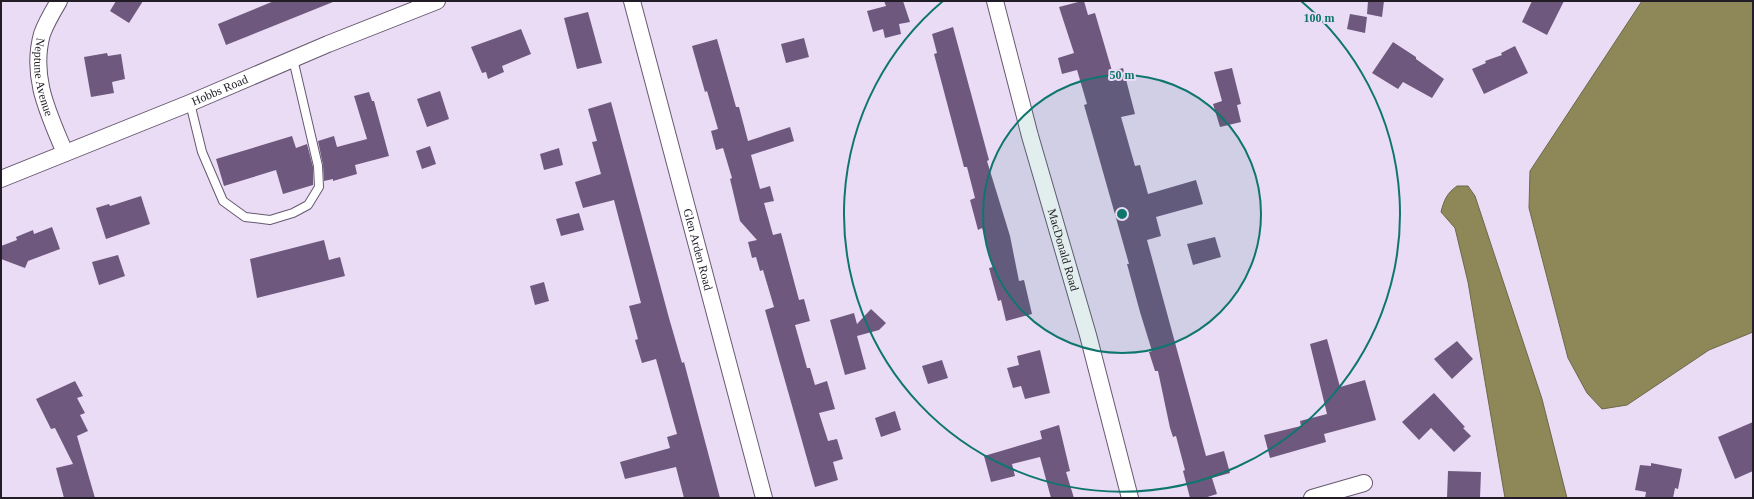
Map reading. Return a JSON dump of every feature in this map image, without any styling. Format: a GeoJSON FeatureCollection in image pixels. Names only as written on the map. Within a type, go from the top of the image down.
{"type":"FeatureCollection","features":[{"type":"Feature","properties":{"kind":"street","name":"Neptune Avenue"},"geometry":{"type":"LineString","coordinates":[[59,1],[42,34],[38,74],[44,101],[65,153]]}},
{"type":"Feature","properties":{"kind":"street","name":"Hobbs Road"},"geometry":{"type":"LineString","coordinates":[[1,179],[437,1]]}},
{"type":"Feature","properties":{"kind":"street","name":"Glen Arden Road"},"geometry":{"type":"LineString","coordinates":[[632,1],[764,498]]}},
{"type":"Feature","properties":{"kind":"street","name":"MacDonald Road"},"geometry":{"type":"LineString","coordinates":[[995,1],[1030,136],[1088,335],[1130,498]]}},
{"type":"Feature","properties":{"kind":"street"},"geometry":{"type":"LineString","coordinates":[[1312,498],[1364,483]]}},
{"type":"Feature","properties":{"kind":"lane"},"geometry":{"type":"LineString","coordinates":[[190,103],[202,152],[223,201],[245,217],[270,220],[293,213],[308,205],[319,187],[318,166],[293,59]]}},
{"type":"Feature","properties":{"kind":"shaded area"},"geometry":{"type":"Polygon","coordinates":[[[1642,1],[1753,1],[1753,332],[1709,350],[1627,405],[1602,409],[1587,393],[1568,358],[1529,208],[1530,171],[1642,1]]]}},
{"type":"Feature","properties":{"kind":"shaded area"},"geometry":{"type":"Polygon","coordinates":[[[1457,186],[1468,186],[1475,196],[1542,399],[1567,498],[1505,498],[1468,282],[1455,228],[1441,212],[1446,197],[1457,186]]]}},
{"type":"Feature","properties":{"kind":"building"},"geometry":{"type":"Polygon","coordinates":[[[116,1],[143,1],[129,23],[110,11],[116,1]]]}},
{"type":"Feature","properties":{"kind":"building"},"geometry":{"type":"Polygon","coordinates":[[[274,1],[333,2],[226,45],[218,24],[274,1]]]}},
{"type":"Feature","properties":{"kind":"building"},"geometry":{"type":"Polygon","coordinates":[[[884,1],[903,1],[910,22],[899,24],[901,34],[885,38],[883,29],[873,32],[867,11],[886,6],[884,1]]]}},
{"type":"Feature","properties":{"kind":"building"},"geometry":{"type":"Polygon","coordinates":[[[1084,1],[1088,15],[1095,13],[1112,71],[1123,68],[1135,114],[1121,117],[1135,166],[1140,165],[1148,194],[1196,180],[1203,204],[1156,217],[1161,236],[1147,240],[1206,456],[1224,451],[1230,473],[1212,478],[1217,494],[1204,498],[1190,498],[1183,471],[1185,470],[1176,436],[1173,437],[1170,428],[1158,371],[1155,371],[1149,352],[1152,351],[1084,105],[1087,104],[1077,70],[1062,74],[1058,58],[1074,53],[1059,7],[1084,1]]]}},
{"type":"Feature","properties":{"kind":"building"},"geometry":{"type":"Polygon","coordinates":[[[1368,1],[1384,1],[1382,17],[1367,14],[1368,1]]]}},
{"type":"Feature","properties":{"kind":"building"},"geometry":{"type":"Polygon","coordinates":[[[1532,1],[1564,1],[1547,35],[1522,22],[1532,1]]]}},
{"type":"Feature","properties":{"kind":"building"},"geometry":{"type":"Polygon","coordinates":[[[588,12],[602,63],[577,69],[564,18],[588,12]]]}},
{"type":"Feature","properties":{"kind":"building"},"geometry":{"type":"Polygon","coordinates":[[[1350,14],[1367,17],[1365,33],[1347,29],[1350,14]]]}},
{"type":"Feature","properties":{"kind":"building"},"geometry":{"type":"Polygon","coordinates":[[[953,27],[989,160],[987,161],[1010,236],[1019,281],[1024,280],[1032,314],[1006,321],[1001,300],[998,301],[989,268],[993,267],[982,228],[978,230],[970,200],[975,198],[967,167],[964,167],[934,54],[937,53],[932,34],[953,27]]]}},
{"type":"Feature","properties":{"kind":"building"},"geometry":{"type":"Polygon","coordinates":[[[521,29],[531,54],[502,66],[504,72],[488,79],[486,72],[482,73],[471,47],[521,29]]]}},
{"type":"Feature","properties":{"kind":"building"},"geometry":{"type":"Polygon","coordinates":[[[804,38],[809,57],[786,63],[781,44],[804,38]]]}},
{"type":"Feature","properties":{"kind":"building"},"geometry":{"type":"Polygon","coordinates":[[[717,39],[736,107],[739,107],[748,141],[790,127],[794,141],[751,155],[760,189],[770,186],[774,201],[764,203],[773,235],[781,233],[799,300],[804,299],[810,321],[795,325],[807,368],[810,368],[815,385],[827,381],[835,409],[819,413],[828,441],[837,439],[843,459],[833,462],[838,480],[815,487],[765,310],[774,307],[763,270],[760,271],[756,257],[752,258],[748,242],[757,240],[740,221],[730,179],[732,178],[723,148],[716,150],[711,131],[718,129],[707,91],[705,92],[692,46],[717,39]]]}},
{"type":"Feature","properties":{"kind":"building"},"geometry":{"type":"Polygon","coordinates":[[[1393,42],[1416,57],[1416,59],[1444,79],[1432,98],[1403,82],[1398,89],[1372,73],[1393,42]]]}},
{"type":"Feature","properties":{"kind":"building"},"geometry":{"type":"Polygon","coordinates":[[[1515,46],[1528,73],[1484,94],[1472,69],[1486,63],[1485,61],[1502,55],[1501,53],[1515,46]]]}},
{"type":"Feature","properties":{"kind":"building"},"geometry":{"type":"Polygon","coordinates":[[[107,53],[108,56],[121,54],[125,79],[112,82],[114,93],[91,97],[84,57],[107,53]]]}},
{"type":"Feature","properties":{"kind":"building"},"geometry":{"type":"Polygon","coordinates":[[[1232,68],[1241,104],[1237,105],[1241,122],[1220,127],[1213,104],[1222,101],[1214,72],[1232,68]]]}},
{"type":"Feature","properties":{"kind":"building"},"geometry":{"type":"Polygon","coordinates":[[[440,91],[449,119],[427,127],[417,99],[440,91]]]}},
{"type":"Feature","properties":{"kind":"building"},"geometry":{"type":"Polygon","coordinates":[[[369,92],[372,101],[374,101],[389,156],[355,165],[357,174],[333,181],[333,179],[324,181],[323,165],[318,141],[334,136],[337,147],[367,139],[354,96],[369,92]]]}},
{"type":"Feature","properties":{"kind":"building"},"geometry":{"type":"Polygon","coordinates":[[[611,102],[669,318],[682,363],[684,362],[720,498],[684,498],[676,467],[625,479],[620,462],[670,448],[667,437],[677,434],[656,359],[642,363],[635,340],[638,339],[629,306],[641,303],[614,200],[583,208],[575,182],[601,174],[592,142],[597,141],[588,109],[611,102]]]}},
{"type":"Feature","properties":{"kind":"building"},"geometry":{"type":"Polygon","coordinates":[[[292,136],[296,148],[307,144],[313,167],[313,185],[283,194],[276,170],[224,186],[216,159],[292,136]]]}},
{"type":"Feature","properties":{"kind":"building"},"geometry":{"type":"Polygon","coordinates":[[[430,146],[436,164],[422,169],[416,151],[430,146]]]}},
{"type":"Feature","properties":{"kind":"building"},"geometry":{"type":"Polygon","coordinates":[[[559,148],[563,165],[544,170],[540,154],[559,148]]]}},
{"type":"Feature","properties":{"kind":"building"},"geometry":{"type":"Polygon","coordinates":[[[141,196],[150,224],[106,239],[96,208],[109,204],[110,206],[141,196]]]}},
{"type":"Feature","properties":{"kind":"building"},"geometry":{"type":"Polygon","coordinates":[[[579,213],[584,230],[561,236],[556,219],[579,213]]]}},
{"type":"Feature","properties":{"kind":"building"},"geometry":{"type":"Polygon","coordinates":[[[52,227],[60,249],[28,261],[25,268],[1,259],[1,246],[17,240],[16,237],[33,230],[34,234],[52,227]]]}},
{"type":"Feature","properties":{"kind":"building"},"geometry":{"type":"Polygon","coordinates":[[[1215,237],[1221,257],[1193,265],[1187,244],[1215,237]]]}},
{"type":"Feature","properties":{"kind":"building"},"geometry":{"type":"Polygon","coordinates":[[[324,240],[329,260],[340,257],[345,276],[257,298],[250,259],[324,240]]]}},
{"type":"Feature","properties":{"kind":"building"},"geometry":{"type":"Polygon","coordinates":[[[118,255],[125,276],[99,285],[92,262],[118,255]]]}},
{"type":"Feature","properties":{"kind":"building"},"geometry":{"type":"Polygon","coordinates":[[[544,282],[549,301],[535,305],[530,286],[544,282]]]}},
{"type":"Feature","properties":{"kind":"building"},"geometry":{"type":"Polygon","coordinates":[[[871,309],[886,323],[879,330],[857,336],[866,369],[845,375],[830,320],[854,313],[857,324],[871,309]]]}},
{"type":"Feature","properties":{"kind":"building"},"geometry":{"type":"Polygon","coordinates":[[[1327,339],[1340,387],[1365,380],[1376,420],[1324,434],[1326,442],[1270,458],[1264,435],[1301,426],[1300,421],[1327,414],[1310,344],[1327,339]]]}},
{"type":"Feature","properties":{"kind":"building"},"geometry":{"type":"Polygon","coordinates":[[[1457,341],[1473,359],[1452,379],[1434,359],[1457,341]]]}},
{"type":"Feature","properties":{"kind":"building"},"geometry":{"type":"Polygon","coordinates":[[[1040,350],[1050,393],[1025,399],[1021,386],[1013,388],[1007,368],[1019,365],[1017,356],[1040,350]]]}},
{"type":"Feature","properties":{"kind":"building"},"geometry":{"type":"Polygon","coordinates":[[[942,360],[948,378],[928,384],[922,366],[942,360]]]}},
{"type":"Feature","properties":{"kind":"building"},"geometry":{"type":"Polygon","coordinates":[[[75,381],[83,396],[77,398],[85,413],[80,415],[88,431],[77,436],[95,498],[64,498],[56,468],[73,464],[55,428],[51,429],[36,399],[75,381]]]}},
{"type":"Feature","properties":{"kind":"building"},"geometry":{"type":"Polygon","coordinates":[[[1434,393],[1465,427],[1463,428],[1471,436],[1454,452],[1431,428],[1419,440],[1402,422],[1434,393]]]}},
{"type":"Feature","properties":{"kind":"building"},"geometry":{"type":"Polygon","coordinates":[[[895,411],[901,430],[881,437],[875,418],[895,411]]]}},
{"type":"Feature","properties":{"kind":"building"},"geometry":{"type":"Polygon","coordinates":[[[1753,422],[1753,471],[1735,479],[1718,437],[1753,422]]]}},
{"type":"Feature","properties":{"kind":"building"},"geometry":{"type":"Polygon","coordinates":[[[1059,425],[1070,471],[1066,472],[1074,498],[1051,498],[1040,457],[1012,464],[1015,476],[991,482],[984,456],[1042,439],[1040,431],[1059,425]]]}},
{"type":"Feature","properties":{"kind":"building"},"geometry":{"type":"Polygon","coordinates":[[[1651,463],[1682,469],[1678,489],[1675,488],[1673,498],[1645,498],[1646,492],[1635,490],[1640,465],[1651,466],[1651,463]]]}},
{"type":"Feature","properties":{"kind":"building"},"geometry":{"type":"Polygon","coordinates":[[[1448,471],[1481,472],[1480,498],[1447,498],[1448,471]]]}}]}
